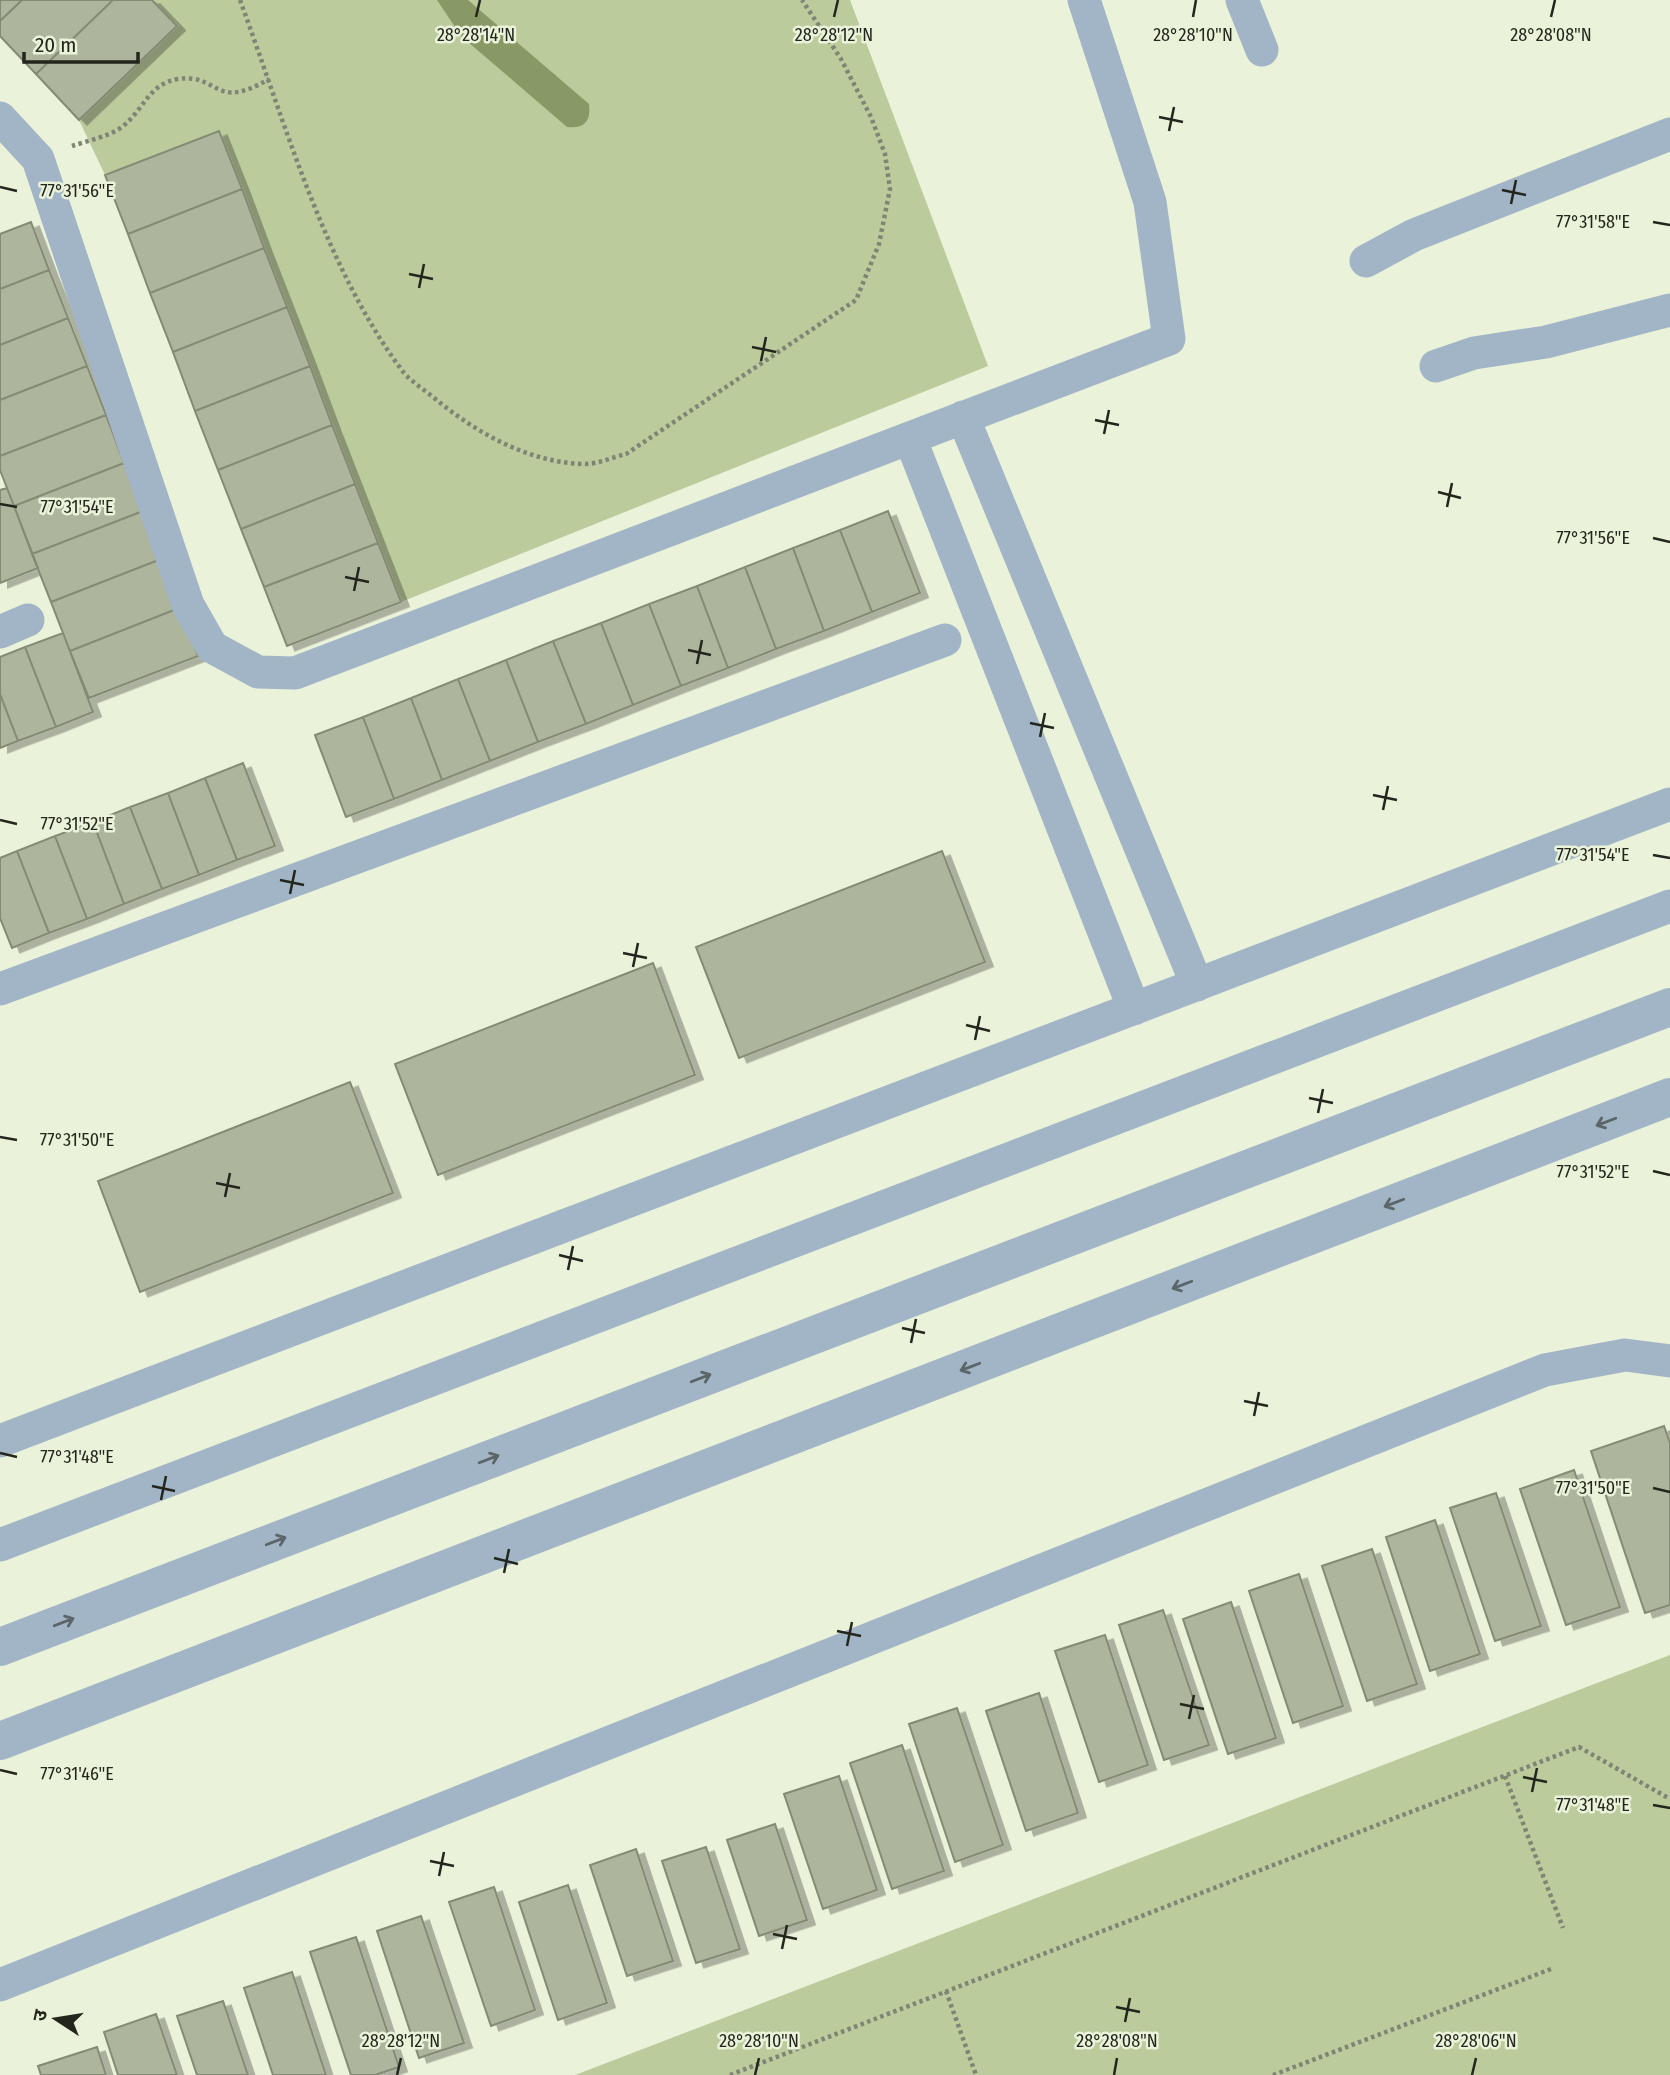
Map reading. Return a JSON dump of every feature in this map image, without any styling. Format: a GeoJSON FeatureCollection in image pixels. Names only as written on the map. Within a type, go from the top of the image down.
{"type":"FeatureCollection","features":[{"type":"Feature","properties":{"kind":"street"},"geometry":{"type":"LineString","coordinates":[[0,118],[38,159],[188,605],[212,647],[258,672],[295,673],[1169,339],[1150,202],[1084,0]]}},
{"type":"Feature","properties":{"kind":"street"},"geometry":{"type":"LineString","coordinates":[[1242,0],[1262,50]]}},
{"type":"Feature","properties":{"kind":"street"},"geometry":{"type":"LineString","coordinates":[[1366,261],[1414,234],[1670,134]]}},
{"type":"Feature","properties":{"kind":"street"},"geometry":{"type":"LineString","coordinates":[[1436,366],[1474,353],[1546,342],[1670,310]]}},
{"type":"Feature","properties":{"kind":"street"},"geometry":{"type":"LineString","coordinates":[[964,417],[1197,985]]}},
{"type":"Feature","properties":{"kind":"street"},"geometry":{"type":"LineString","coordinates":[[910,438],[1134,1009]]}},
{"type":"Feature","properties":{"kind":"street"},"geometry":{"type":"LineString","coordinates":[[0,989],[945,640]]}},
{"type":"Feature","properties":{"kind":"street"},"geometry":{"type":"LineString","coordinates":[[0,1441],[1670,804]]}},
{"type":"Feature","properties":{"kind":"street"},"geometry":{"type":"LineString","coordinates":[[0,1545],[1670,906]]}},
{"type":"Feature","properties":{"kind":"street"},"geometry":{"type":"LineString","coordinates":[[0,1647],[1670,1007]]}},
{"type":"Feature","properties":{"kind":"street"},"geometry":{"type":"LineString","coordinates":[[0,1741],[1670,1097]]}},
{"type":"Feature","properties":{"kind":"street"},"geometry":{"type":"LineString","coordinates":[[0,1985],[1545,1370],[1625,1355],[1669,1359]]}},
{"type":"Feature","properties":{"kind":"path"},"geometry":{"type":"LineString","coordinates":[[240,0],[333,252],[370,320],[406,375],[456,416],[495,441],[556,460],[587,464],[626,454],[856,300],[879,244],[890,189],[885,154],[871,117],[841,59],[802,0]]}},
{"type":"Feature","properties":{"kind":"path"},"geometry":{"type":"LineString","coordinates":[[38,159],[122,127],[159,84],[181,78],[204,83],[231,95],[249,91],[269,79]]}},
{"type":"Feature","properties":{"kind":"path"},"geometry":{"type":"LineString","coordinates":[[730,2075],[1579,1747],[1670,1799]]}},
{"type":"Feature","properties":{"kind":"path"},"geometry":{"type":"LineString","coordinates":[[1506,1776],[1563,1928]]}},
{"type":"Feature","properties":{"kind":"path"},"geometry":{"type":"LineString","coordinates":[[1273,2075],[1551,1969]]}},
{"type":"Feature","properties":{"kind":"path"},"geometry":{"type":"LineString","coordinates":[[946,1991],[976,2075]]}},
{"type":"Feature","properties":{"kind":"shaded area"},"geometry":{"type":"Polygon","coordinates":[[[152,0],[850,0],[988,366],[401,602],[219,131],[105,175],[79,120],[177,27],[152,0]]]}},
{"type":"Feature","properties":{"kind":"shaded area"},"geometry":{"type":"Polygon","coordinates":[[[437,0],[468,0],[589,104],[586,123],[578,127],[567,127],[461,36],[437,0]]]}},
{"type":"Feature","properties":{"kind":"shaded area"},"geometry":{"type":"Polygon","coordinates":[[[1670,1655],[1670,2075],[575,2075],[1670,1655]]]}},
{"type":"Feature","properties":{"kind":"building"},"geometry":{"type":"Polygon","coordinates":[[[0,0],[22,0],[0,21],[0,0]]]}},
{"type":"Feature","properties":{"kind":"building"},"geometry":{"type":"Polygon","coordinates":[[[22,0],[113,0],[36,74],[0,36],[0,21],[22,0]]]}},
{"type":"Feature","properties":{"kind":"building"},"geometry":{"type":"Polygon","coordinates":[[[113,0],[152,0],[177,26],[79,120],[36,74],[113,0]]]}},
{"type":"Feature","properties":{"kind":"building"},"geometry":{"type":"Polygon","coordinates":[[[219,131],[242,189],[128,234],[105,175],[219,131]]]}},
{"type":"Feature","properties":{"kind":"building"},"geometry":{"type":"Polygon","coordinates":[[[242,189],[264,248],[150,293],[128,234],[242,189]]]}},
{"type":"Feature","properties":{"kind":"building"},"geometry":{"type":"Polygon","coordinates":[[[31,222],[49,270],[0,289],[0,234],[31,222]]]}},
{"type":"Feature","properties":{"kind":"building"},"geometry":{"type":"Polygon","coordinates":[[[264,248],[287,307],[173,352],[150,293],[264,248]]]}},
{"type":"Feature","properties":{"kind":"building"},"geometry":{"type":"Polygon","coordinates":[[[49,270],[68,318],[0,345],[0,289],[49,270]]]}},
{"type":"Feature","properties":{"kind":"building"},"geometry":{"type":"Polygon","coordinates":[[[287,307],[310,366],[195,411],[173,352],[287,307]]]}},
{"type":"Feature","properties":{"kind":"building"},"geometry":{"type":"Polygon","coordinates":[[[68,318],[87,366],[0,400],[0,345],[68,318]]]}},
{"type":"Feature","properties":{"kind":"building"},"geometry":{"type":"Polygon","coordinates":[[[87,366],[106,415],[0,456],[0,400],[87,366]]]}},
{"type":"Feature","properties":{"kind":"building"},"geometry":{"type":"Polygon","coordinates":[[[310,366],[332,425],[218,470],[195,411],[310,366]]]}},
{"type":"Feature","properties":{"kind":"building"},"geometry":{"type":"Polygon","coordinates":[[[106,415],[124,463],[14,506],[0,470],[0,456],[106,415]]]}},
{"type":"Feature","properties":{"kind":"building"},"geometry":{"type":"Polygon","coordinates":[[[332,425],[355,484],[241,529],[218,470],[332,425]]]}},
{"type":"Feature","properties":{"kind":"building"},"geometry":{"type":"Polygon","coordinates":[[[124,463],[143,511],[32,554],[14,506],[124,463]]]}},
{"type":"Feature","properties":{"kind":"building"},"geometry":{"type":"Polygon","coordinates":[[[355,484],[378,543],[264,587],[241,529],[355,484]]]}},
{"type":"Feature","properties":{"kind":"building"},"geometry":{"type":"Polygon","coordinates":[[[7,488],[38,568],[0,583],[0,490],[7,488]]]}},
{"type":"Feature","properties":{"kind":"building"},"geometry":{"type":"Polygon","coordinates":[[[143,511],[161,559],[51,602],[32,554],[143,511]]]}},
{"type":"Feature","properties":{"kind":"building"},"geometry":{"type":"Polygon","coordinates":[[[888,511],[920,593],[872,612],[840,530],[888,511]]]}},
{"type":"Feature","properties":{"kind":"building"},"geometry":{"type":"Polygon","coordinates":[[[840,530],[872,612],[824,631],[793,548],[840,530]]]}},
{"type":"Feature","properties":{"kind":"building"},"geometry":{"type":"Polygon","coordinates":[[[378,543],[401,602],[287,646],[264,587],[378,543]]]}},
{"type":"Feature","properties":{"kind":"building"},"geometry":{"type":"Polygon","coordinates":[[[793,548],[824,631],[776,649],[745,567],[793,548]]]}},
{"type":"Feature","properties":{"kind":"building"},"geometry":{"type":"Polygon","coordinates":[[[161,559],[179,608],[70,651],[51,602],[161,559]]]}},
{"type":"Feature","properties":{"kind":"building"},"geometry":{"type":"Polygon","coordinates":[[[745,567],[776,649],[728,668],[697,586],[745,567]]]}},
{"type":"Feature","properties":{"kind":"building"},"geometry":{"type":"Polygon","coordinates":[[[697,586],[728,668],[681,686],[649,604],[697,586]]]}},
{"type":"Feature","properties":{"kind":"building"},"geometry":{"type":"Polygon","coordinates":[[[649,604],[681,686],[633,705],[601,623],[649,604]]]}},
{"type":"Feature","properties":{"kind":"building"},"geometry":{"type":"Polygon","coordinates":[[[179,608],[198,656],[89,698],[70,651],[179,608]]]}},
{"type":"Feature","properties":{"kind":"building"},"geometry":{"type":"Polygon","coordinates":[[[601,623],[633,705],[586,724],[553,641],[601,623]]]}},
{"type":"Feature","properties":{"kind":"building"},"geometry":{"type":"Polygon","coordinates":[[[63,633],[93,712],[56,727],[25,647],[63,633]]]}},
{"type":"Feature","properties":{"kind":"building"},"geometry":{"type":"Polygon","coordinates":[[[553,641],[586,724],[538,742],[506,660],[553,641]]]}},
{"type":"Feature","properties":{"kind":"building"},"geometry":{"type":"Polygon","coordinates":[[[25,647],[56,727],[18,741],[0,694],[0,657],[25,647]]]}},
{"type":"Feature","properties":{"kind":"building"},"geometry":{"type":"Polygon","coordinates":[[[506,660],[538,742],[490,761],[458,679],[506,660]]]}},
{"type":"Feature","properties":{"kind":"building"},"geometry":{"type":"Polygon","coordinates":[[[458,679],[490,761],[442,780],[411,698],[458,679]]]}},
{"type":"Feature","properties":{"kind":"building"},"geometry":{"type":"Polygon","coordinates":[[[0,694],[18,741],[0,748],[0,694]]]}},
{"type":"Feature","properties":{"kind":"building"},"geometry":{"type":"Polygon","coordinates":[[[411,698],[442,780],[394,799],[363,717],[411,698]]]}},
{"type":"Feature","properties":{"kind":"building"},"geometry":{"type":"Polygon","coordinates":[[[363,717],[394,799],[346,817],[315,735],[363,717]]]}},
{"type":"Feature","properties":{"kind":"building"},"geometry":{"type":"Polygon","coordinates":[[[243,763],[275,846],[237,860],[205,778],[243,763]]]}},
{"type":"Feature","properties":{"kind":"building"},"geometry":{"type":"Polygon","coordinates":[[[205,778],[237,860],[199,875],[168,793],[205,778]]]}},
{"type":"Feature","properties":{"kind":"building"},"geometry":{"type":"Polygon","coordinates":[[[168,793],[199,875],[162,889],[130,807],[168,793]]]}},
{"type":"Feature","properties":{"kind":"building"},"geometry":{"type":"Polygon","coordinates":[[[130,807],[162,889],[124,904],[93,822],[130,807]]]}},
{"type":"Feature","properties":{"kind":"building"},"geometry":{"type":"Polygon","coordinates":[[[93,822],[124,904],[87,919],[55,836],[93,822]]]}},
{"type":"Feature","properties":{"kind":"building"},"geometry":{"type":"Polygon","coordinates":[[[55,836],[87,919],[49,933],[17,851],[55,836]]]}},
{"type":"Feature","properties":{"kind":"building"},"geometry":{"type":"Polygon","coordinates":[[[17,851],[49,933],[12,948],[0,918],[0,858],[17,851]]]}},
{"type":"Feature","properties":{"kind":"building"},"geometry":{"type":"Polygon","coordinates":[[[942,851],[985,962],[739,1058],[696,947],[942,851]]]}},
{"type":"Feature","properties":{"kind":"building"},"geometry":{"type":"Polygon","coordinates":[[[653,963],[695,1075],[438,1175],[395,1064],[653,963]]]}},
{"type":"Feature","properties":{"kind":"building"},"geometry":{"type":"Polygon","coordinates":[[[350,1082],[393,1193],[140,1292],[98,1181],[350,1082]]]}},
{"type":"Feature","properties":{"kind":"building"},"geometry":{"type":"Polygon","coordinates":[[[1664,1426],[1670,1443],[1670,1605],[1645,1613],[1591,1451],[1664,1426]]]}},
{"type":"Feature","properties":{"kind":"building"},"geometry":{"type":"Polygon","coordinates":[[[1574,1470],[1620,1607],[1566,1625],[1520,1489],[1574,1470]]]}},
{"type":"Feature","properties":{"kind":"building"},"geometry":{"type":"Polygon","coordinates":[[[1496,1493],[1541,1626],[1495,1641],[1450,1508],[1496,1493]]]}},
{"type":"Feature","properties":{"kind":"building"},"geometry":{"type":"Polygon","coordinates":[[[1435,1520],[1480,1654],[1430,1671],[1386,1537],[1435,1520]]]}},
{"type":"Feature","properties":{"kind":"building"},"geometry":{"type":"Polygon","coordinates":[[[1372,1549],[1417,1684],[1367,1701],[1322,1566],[1372,1549]]]}},
{"type":"Feature","properties":{"kind":"building"},"geometry":{"type":"Polygon","coordinates":[[[1299,1574],[1343,1706],[1293,1723],[1249,1591],[1299,1574]]]}},
{"type":"Feature","properties":{"kind":"building"},"geometry":{"type":"Polygon","coordinates":[[[1231,1602],[1276,1738],[1228,1754],[1183,1619],[1231,1602]]]}},
{"type":"Feature","properties":{"kind":"building"},"geometry":{"type":"Polygon","coordinates":[[[1163,1610],[1209,1745],[1164,1760],[1119,1625],[1163,1610]]]}},
{"type":"Feature","properties":{"kind":"building"},"geometry":{"type":"Polygon","coordinates":[[[1105,1635],[1148,1765],[1099,1782],[1055,1651],[1105,1635]]]}},
{"type":"Feature","properties":{"kind":"building"},"geometry":{"type":"Polygon","coordinates":[[[1039,1693],[1078,1813],[1026,1831],[986,1711],[1039,1693]]]}},
{"type":"Feature","properties":{"kind":"building"},"geometry":{"type":"Polygon","coordinates":[[[957,1708],[1003,1845],[955,1862],[909,1724],[957,1708]]]}},
{"type":"Feature","properties":{"kind":"building"},"geometry":{"type":"Polygon","coordinates":[[[902,1745],[944,1871],[892,1889],[850,1763],[902,1745]]]}},
{"type":"Feature","properties":{"kind":"building"},"geometry":{"type":"Polygon","coordinates":[[[839,1776],[877,1890],[823,1909],[784,1794],[839,1776]]]}},
{"type":"Feature","properties":{"kind":"building"},"geometry":{"type":"Polygon","coordinates":[[[775,1824],[807,1920],[759,1936],[727,1840],[775,1824]]]}},
{"type":"Feature","properties":{"kind":"building"},"geometry":{"type":"Polygon","coordinates":[[[706,1847],[740,1949],[696,1963],[662,1861],[706,1847]]]}},
{"type":"Feature","properties":{"kind":"building"},"geometry":{"type":"Polygon","coordinates":[[[636,1849],[673,1961],[627,1976],[590,1865],[636,1849]]]}},
{"type":"Feature","properties":{"kind":"building"},"geometry":{"type":"Polygon","coordinates":[[[568,1885],[607,2003],[558,2020],[519,1902],[568,1885]]]}},
{"type":"Feature","properties":{"kind":"building"},"geometry":{"type":"Polygon","coordinates":[[[494,1887],[535,2010],[491,2026],[449,1902],[494,1887]]]}},
{"type":"Feature","properties":{"kind":"building"},"geometry":{"type":"Polygon","coordinates":[[[421,1916],[464,2043],[419,2058],[377,1931],[421,1916]]]}},
{"type":"Feature","properties":{"kind":"building"},"geometry":{"type":"Polygon","coordinates":[[[356,1937],[399,2067],[375,2075],[351,2075],[310,1952],[356,1937]]]}},
{"type":"Feature","properties":{"kind":"building"},"geometry":{"type":"Polygon","coordinates":[[[292,1972],[326,2075],[273,2075],[244,1988],[292,1972]]]}},
{"type":"Feature","properties":{"kind":"building"},"geometry":{"type":"Polygon","coordinates":[[[223,2001],[248,2075],[197,2075],[177,2016],[223,2001]]]}},
{"type":"Feature","properties":{"kind":"building"},"geometry":{"type":"Polygon","coordinates":[[[156,2014],[177,2075],[118,2075],[104,2032],[156,2014]]]}},
{"type":"Feature","properties":{"kind":"building"},"geometry":{"type":"Polygon","coordinates":[[[97,2047],[106,2075],[41,2075],[38,2066],[97,2047]]]}}]}
